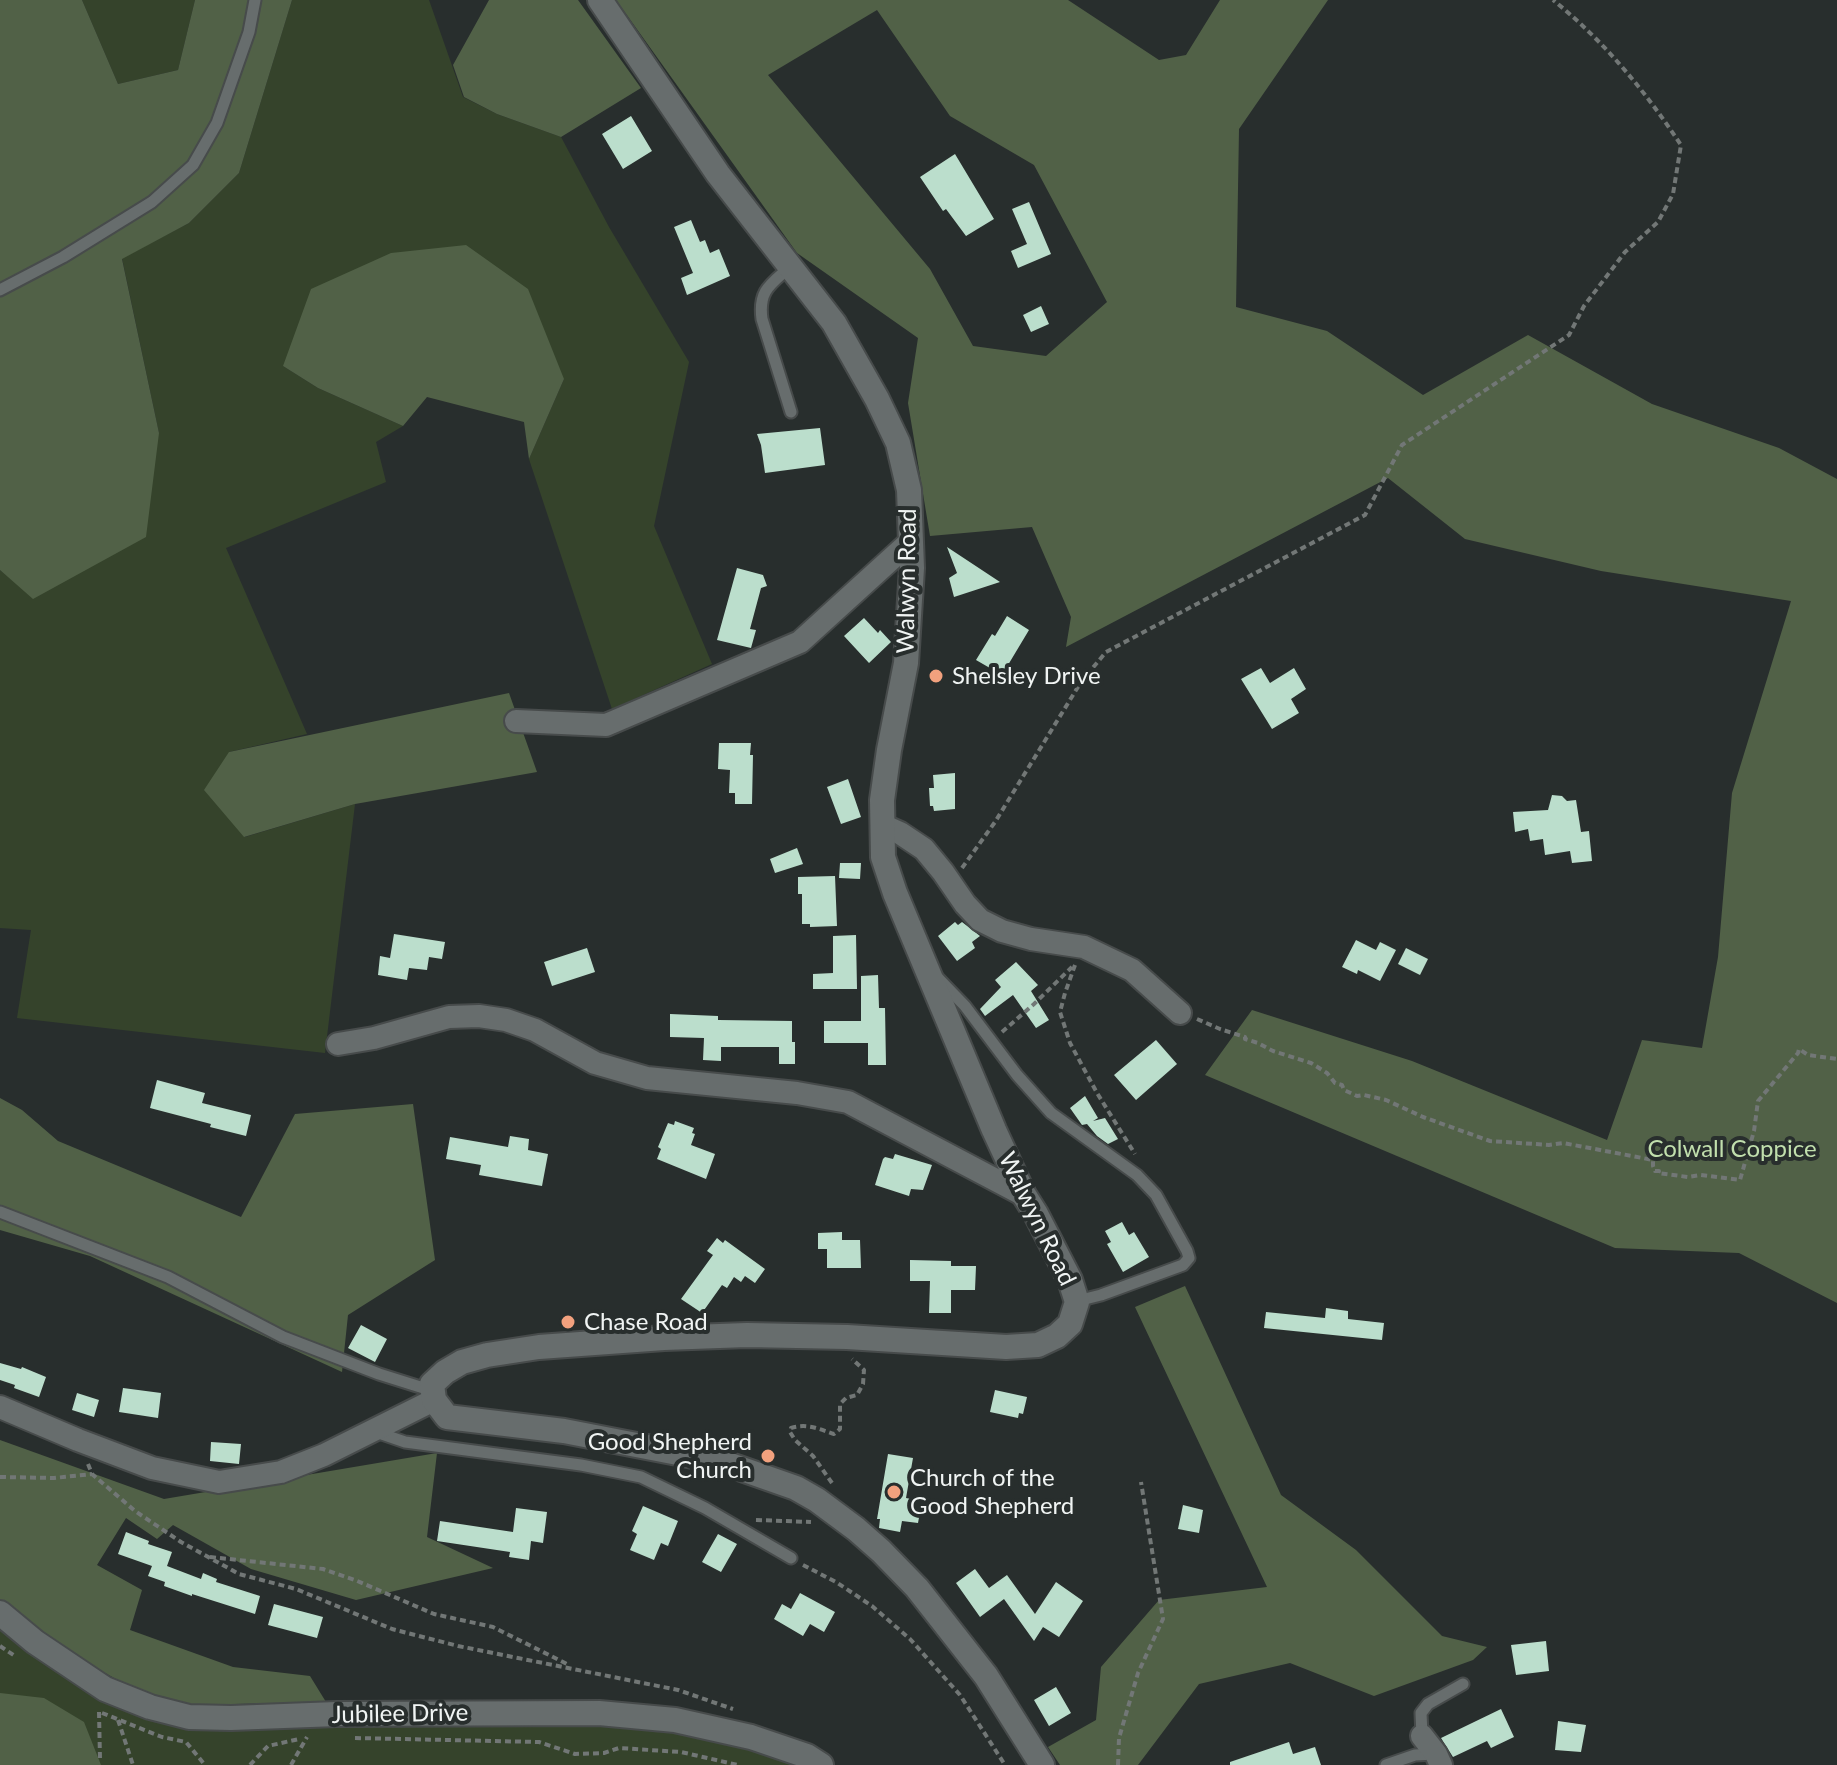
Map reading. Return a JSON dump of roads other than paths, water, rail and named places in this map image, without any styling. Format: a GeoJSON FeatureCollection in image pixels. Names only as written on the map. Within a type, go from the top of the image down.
{"type":"FeatureCollection","features":[{"type":"Feature","properties":{"kind":"main road","name":"Walwyn Road"},"geometry":{"type":"LineString","coordinates":[[433,1395],[432,1384],[462,1362],[539,1347],[747,1335],[857,1337],[1006,1347],[1038,1345],[1057,1336],[1070,1324],[1077,1302],[1070,1280],[1024,1195],[994,1130],[895,893],[883,857],[882,800],[906,663],[912,568],[909,490],[898,443],[834,323],[718,174],[600,0]]}},
{"type":"Feature","properties":{"kind":"main road"},"geometry":{"type":"LineString","coordinates":[[433,1395],[447,1417],[564,1431],[719,1461],[796,1488],[817,1500],[847,1522],[917,1588],[986,1676],[1042,1765]]}},
{"type":"Feature","properties":{"kind":"main road","name":"Jubilee Drive"},"geometry":{"type":"LineString","coordinates":[[0,1613],[35,1642],[105,1689],[150,1707],[189,1717],[599,1713],[675,1720],[751,1737],[807,1756],[821,1765]]}},
{"type":"Feature","properties":{"kind":"street"},"geometry":{"type":"LineString","coordinates":[[516,721],[606,725],[800,642],[911,541]]}},
{"type":"Feature","properties":{"kind":"street"},"geometry":{"type":"LineString","coordinates":[[882,825],[924,849],[980,920],[1002,931],[1031,939],[1084,947],[1132,970],[1180,1013]]}},
{"type":"Feature","properties":{"kind":"street"},"geometry":{"type":"LineString","coordinates":[[338,1044],[374,1038],[449,1017],[479,1016],[506,1020],[535,1030],[595,1063],[647,1078],[797,1093],[848,1102],[1024,1195]]}},
{"type":"Feature","properties":{"kind":"street"},"geometry":{"type":"LineString","coordinates":[[0,1407],[152,1468],[219,1482],[281,1472],[324,1455],[373,1431],[433,1395]]}},
{"type":"Feature","properties":{"kind":"street"},"geometry":{"type":"LineString","coordinates":[[1422,1736],[1438,1760]]}},
{"type":"Feature","properties":{"kind":"lane"},"geometry":{"type":"LineString","coordinates":[[0,290],[63,257],[152,202],[193,165],[217,123],[249,32],[255,0]]}},
{"type":"Feature","properties":{"kind":"lane"},"geometry":{"type":"LineString","coordinates":[[791,266],[765,290],[760,305],[791,412]]}},
{"type":"Feature","properties":{"kind":"lane"},"geometry":{"type":"LineString","coordinates":[[926,966],[965,1006],[1017,1075],[1051,1113],[1137,1175],[1156,1195],[1187,1251],[1189,1258],[1183,1265],[1077,1302]]}},
{"type":"Feature","properties":{"kind":"lane"},"geometry":{"type":"LineString","coordinates":[[0,1212],[168,1277],[283,1337],[433,1395]]}},
{"type":"Feature","properties":{"kind":"lane"},"geometry":{"type":"LineString","coordinates":[[373,1431],[405,1442],[581,1465],[641,1477],[791,1558]]}},
{"type":"Feature","properties":{"kind":"lane"},"geometry":{"type":"LineString","coordinates":[[1422,1736],[1421,1713],[1428,1704],[1463,1684]]}},
{"type":"Feature","properties":{"kind":"lane"},"geometry":{"type":"LineString","coordinates":[[1386,1765],[1415,1755],[1438,1760]]}},
{"type":"Feature","properties":{"kind":"place","name":"Shelsley Drive"},"geometry":{"type":"Point","coordinates":[936,676]}},
{"type":"Feature","properties":{"kind":"place","name":"Chase Road"},"geometry":{"type":"Point","coordinates":[568,1322]}},
{"type":"Feature","properties":{"kind":"place","name":"Good Shepherd Church"},"geometry":{"type":"Point","coordinates":[768,1456]}},
{"type":"Feature","properties":{"kind":"place","name":"Church of the Good Shepherd"},"geometry":{"type":"Point","coordinates":[894,1492]}},
{"type":"Feature","properties":{"kind":"park label","name":"Colwall Coppice"},"geometry":{"type":"Point","coordinates":[1732,1149]}}]}
